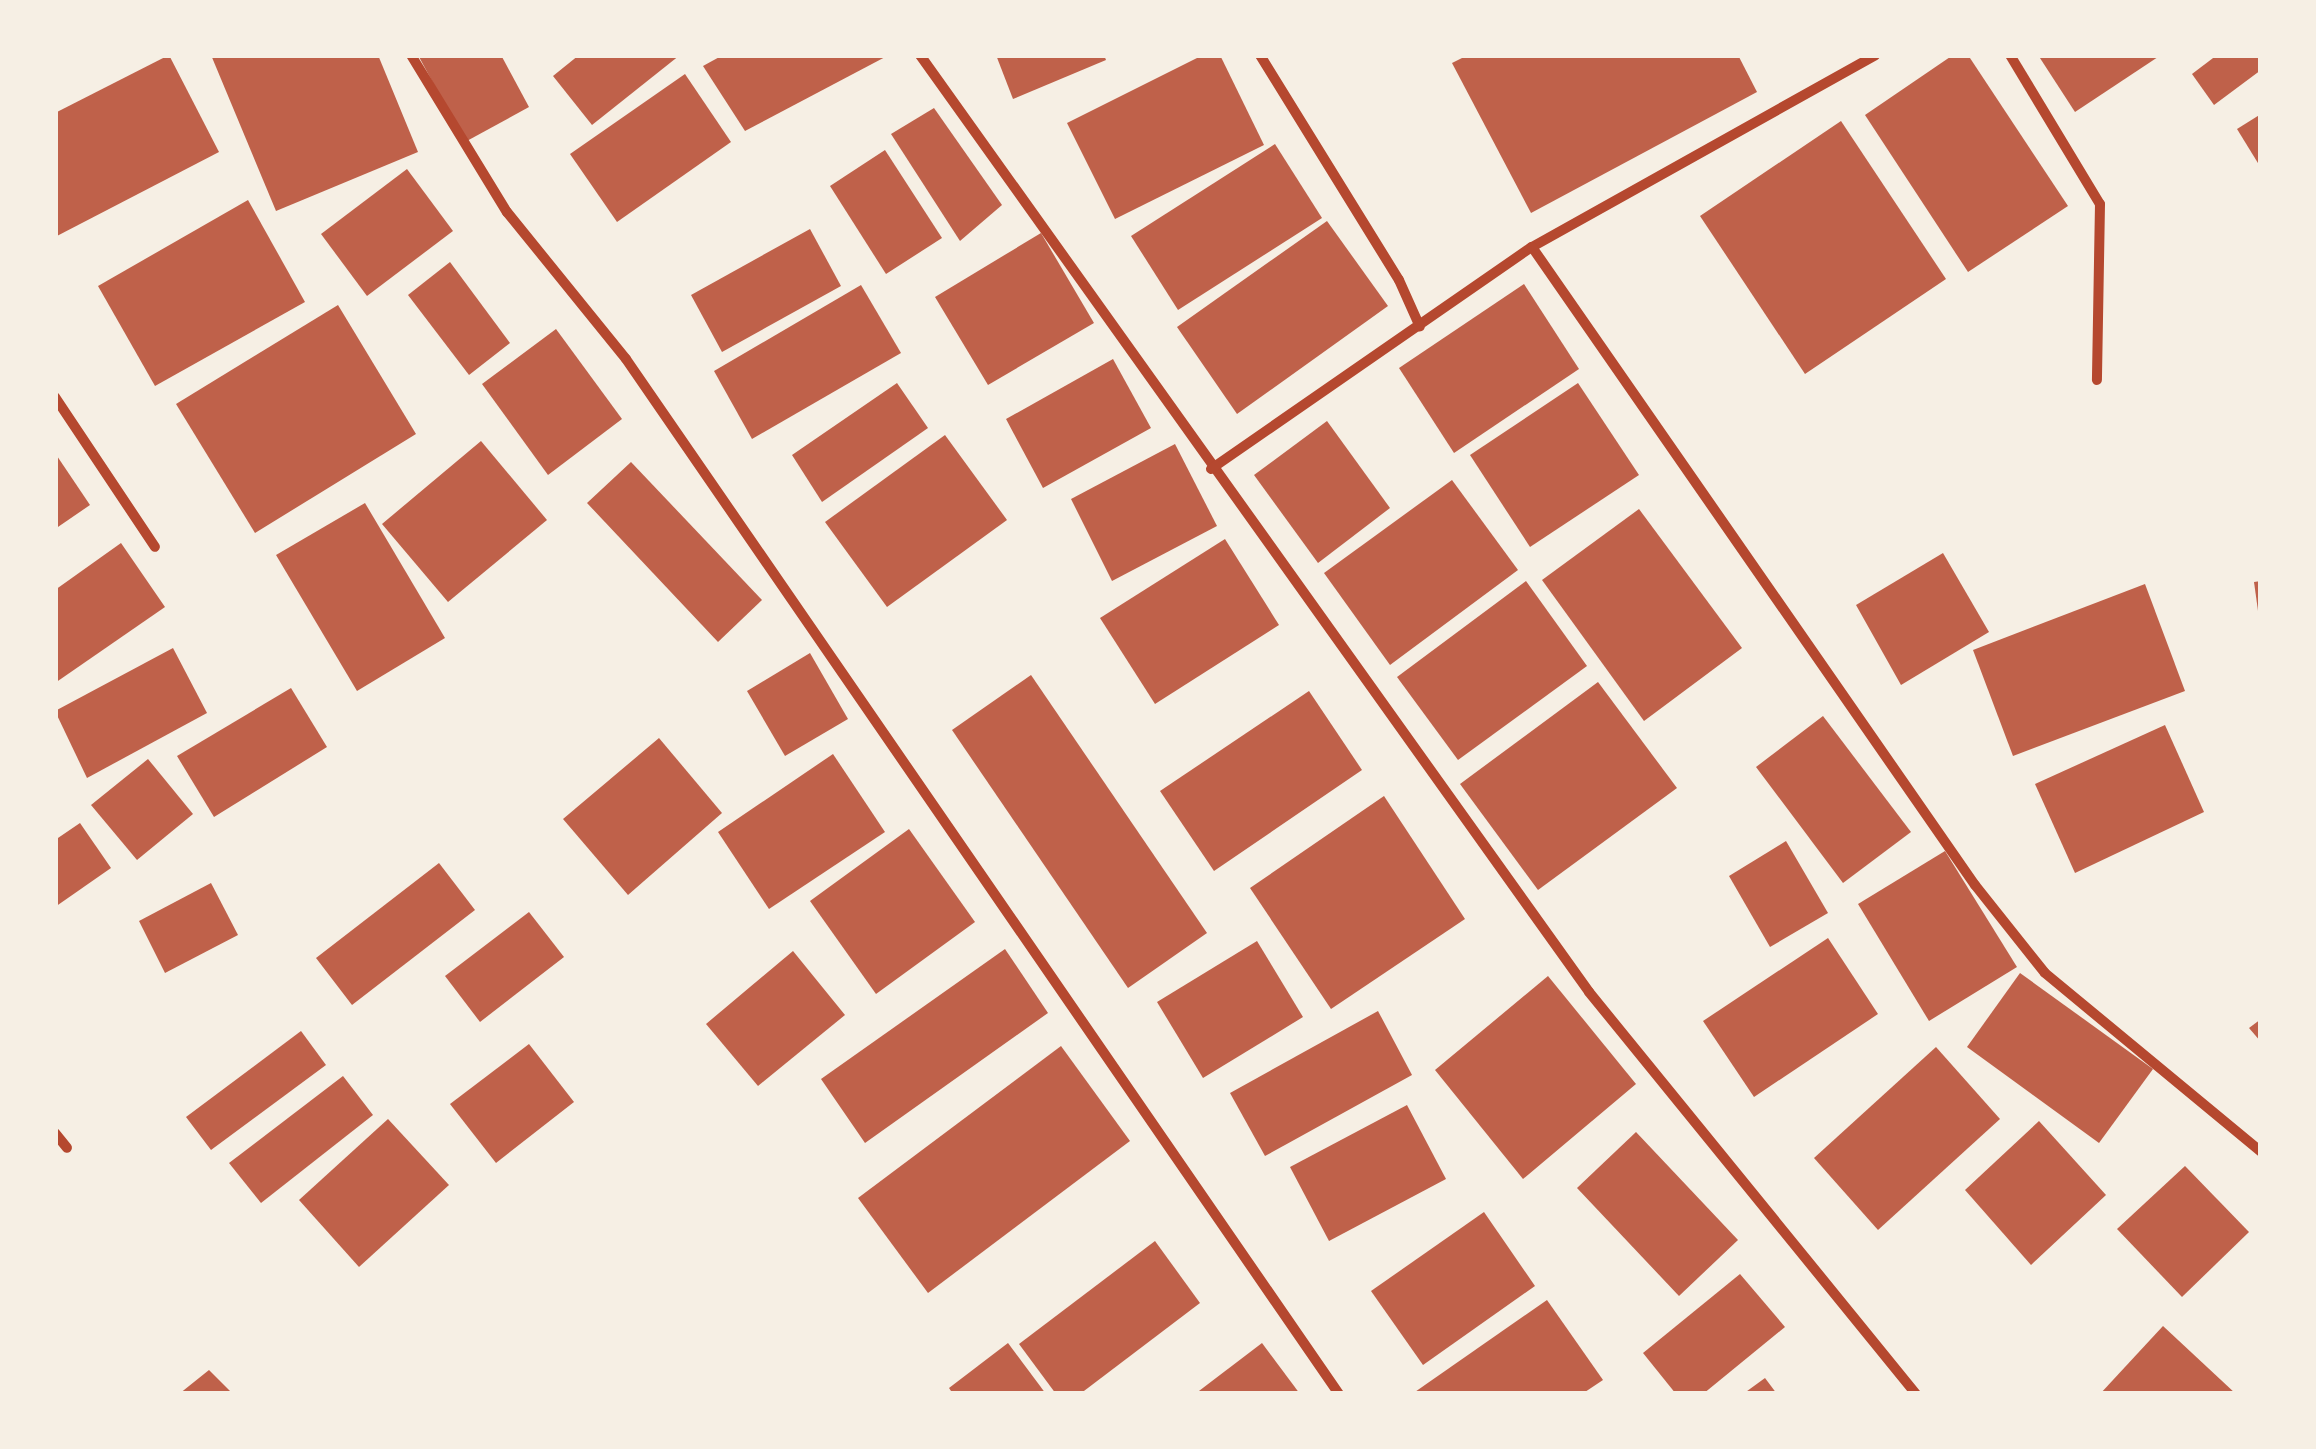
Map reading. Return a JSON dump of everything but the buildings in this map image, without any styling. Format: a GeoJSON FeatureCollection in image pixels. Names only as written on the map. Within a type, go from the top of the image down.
{"type":"FeatureCollection","features":[{"type":"Feature","properties":{"kind":"street"},"geometry":{"type":"LineString","coordinates":[[411,55],[507,212],[626,359],[1339,1394]]}},
{"type":"Feature","properties":{"kind":"street"},"geometry":{"type":"LineString","coordinates":[[920,55],[1210,470],[1589,992],[1916,1394]]}},
{"type":"Feature","properties":{"kind":"street"},"geometry":{"type":"LineString","coordinates":[[1260,55],[1398,280],[1420,327]]}},
{"type":"Feature","properties":{"kind":"street"},"geometry":{"type":"LineString","coordinates":[[1210,470],[1532,247],[1875,55]]}},
{"type":"Feature","properties":{"kind":"street"},"geometry":{"type":"LineString","coordinates":[[2010,55],[2100,204],[2097,380]]}},
{"type":"Feature","properties":{"kind":"street"},"geometry":{"type":"LineString","coordinates":[[1532,247],[1975,885],[2044,972],[2261,1152]]}},
{"type":"Feature","properties":{"kind":"street"},"geometry":{"type":"LineString","coordinates":[[55,397],[154,546]]}},
{"type":"Feature","properties":{"kind":"street"},"geometry":{"type":"LineString","coordinates":[[55,1133],[67,1148]]}}]}
